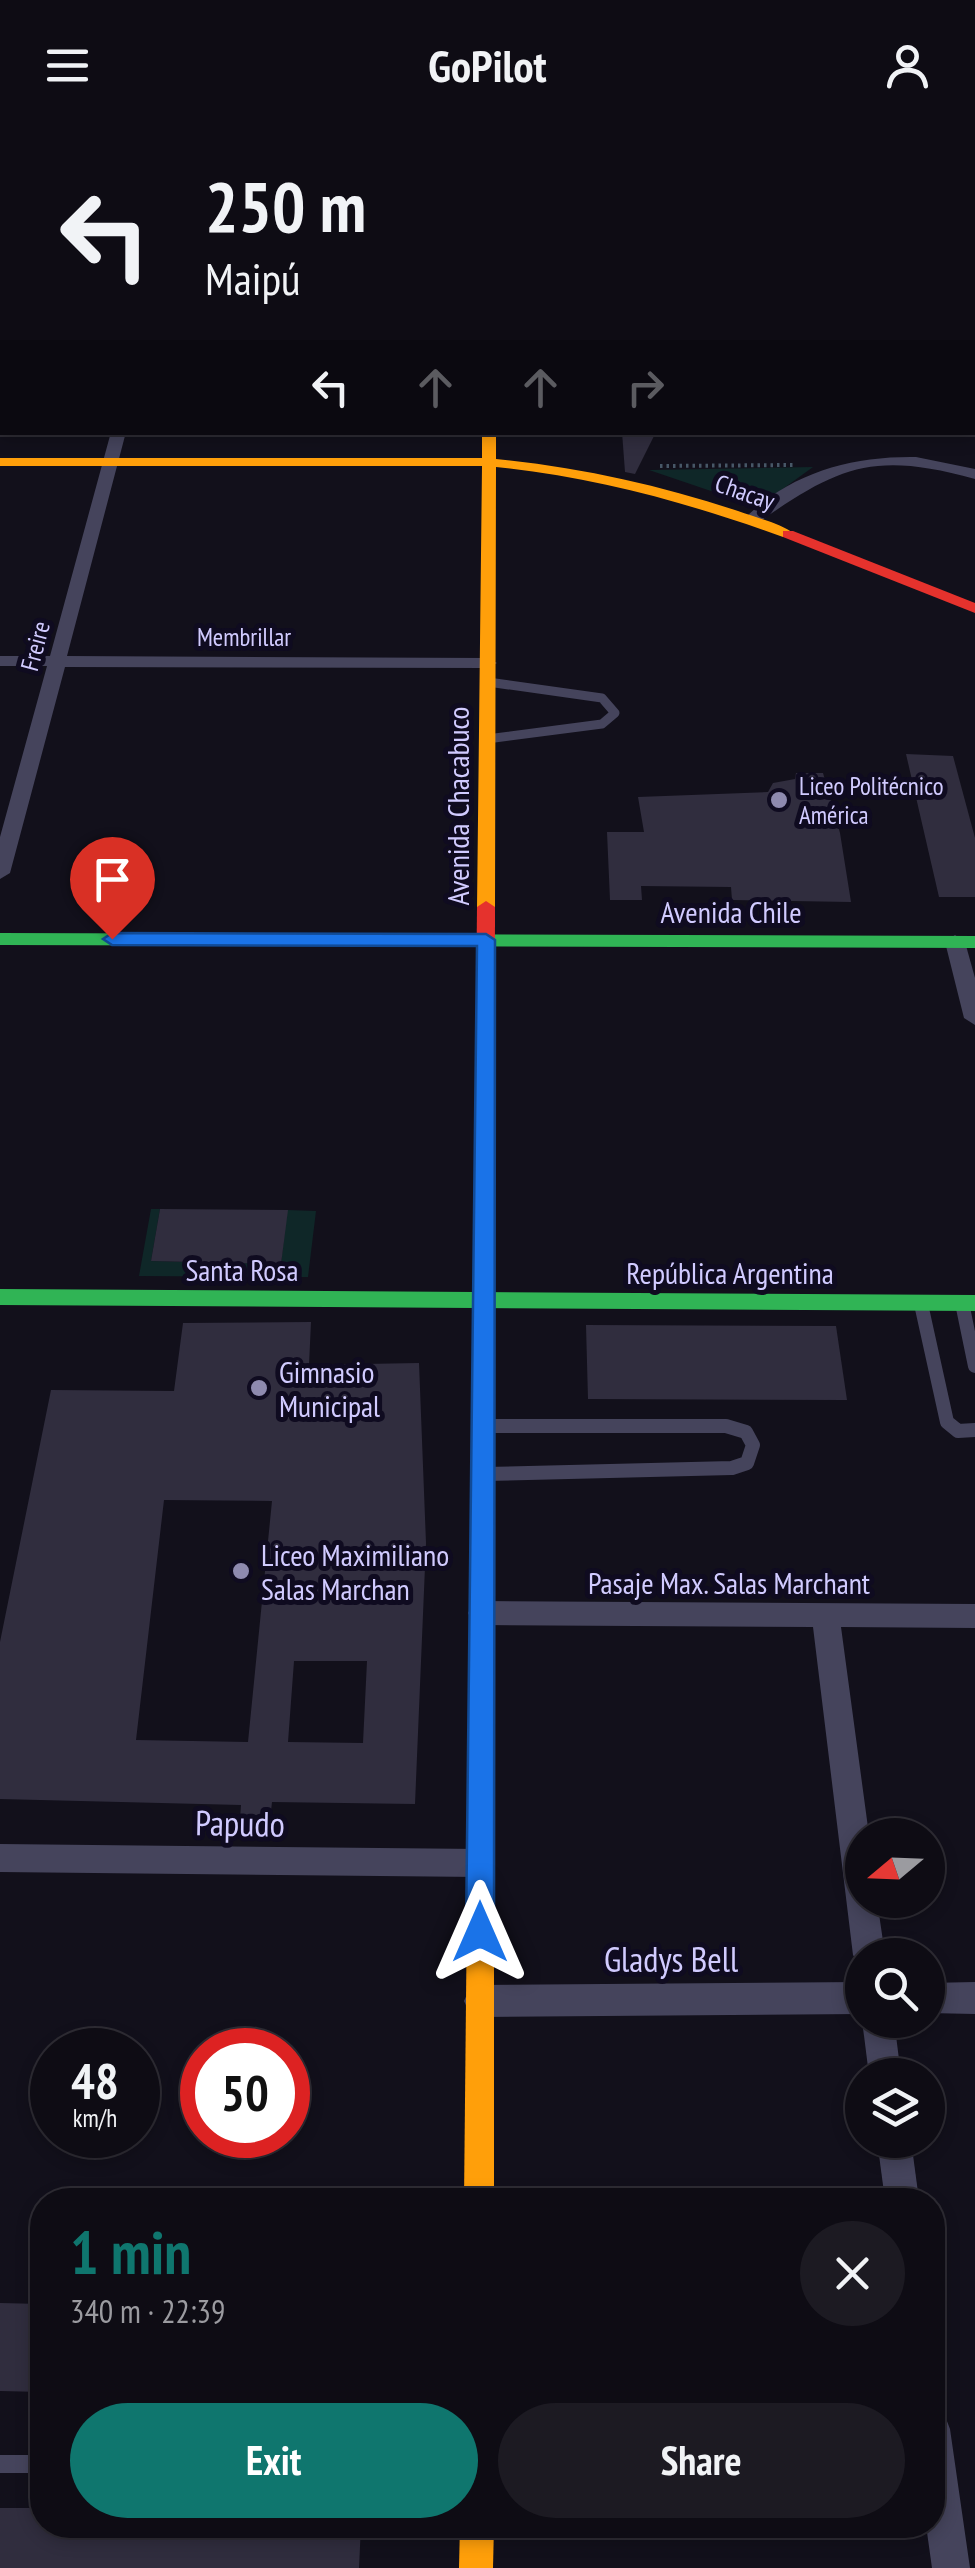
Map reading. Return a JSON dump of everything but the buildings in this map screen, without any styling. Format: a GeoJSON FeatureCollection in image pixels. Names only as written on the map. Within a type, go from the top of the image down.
{"type":"FeatureCollection","features":[{"type":"Feature","properties":{"kind":"main road","name":"Avenida Chacabuco"},"geometry":{"type":"LineString","coordinates":[[479,2188],[489,435]]}},
{"type":"Feature","properties":{"kind":"main road","name":"Chacay"},"geometry":{"type":"LineString","coordinates":[[0,462],[489,462],[590,472],[750,521],[975,608]]}},
{"type":"Feature","properties":{"kind":"main road","name":"Avenida Chile"},"geometry":{"type":"LineString","coordinates":[[0,939],[965,942]]}},
{"type":"Feature","properties":{"kind":"main road","name":"Santa Rosa"},"geometry":{"type":"LineString","coordinates":[[0,1296],[484,1300]]}},
{"type":"Feature","properties":{"kind":"main road","name":"República Argentina"},"geometry":{"type":"LineString","coordinates":[[484,1300],[969,1303]]}},
{"type":"Feature","properties":{"kind":"main road"},"geometry":{"type":"LineString","coordinates":[[476,2538],[476,2568]]}},
{"type":"Feature","properties":{"kind":"street","name":"Freire"},"geometry":{"type":"LineString","coordinates":[[0,872],[117,435]]}},
{"type":"Feature","properties":{"kind":"street"},"geometry":{"type":"LineString","coordinates":[[750,521],[814,478],[858,464],[911,463],[958,468],[975,474]]}},
{"type":"Feature","properties":{"kind":"street","name":"Membrillar"},"geometry":{"type":"LineString","coordinates":[[0,661],[488,672]]}},
{"type":"Feature","properties":{"kind":"street"},"geometry":{"type":"LineString","coordinates":[[965,942],[975,1018]]}},
{"type":"Feature","properties":{"kind":"street","name":"Pasaje Max. Salas Marchant"},"geometry":{"type":"LineString","coordinates":[[482,1614],[975,1616]]}},
{"type":"Feature","properties":{"kind":"street"},"geometry":{"type":"LineString","coordinates":[[825,1615],[868,1938]]}},
{"type":"Feature","properties":{"kind":"street","name":"Papudo"},"geometry":{"type":"LineString","coordinates":[[0,1858],[480,1863]]}},
{"type":"Feature","properties":{"kind":"street","name":"Gladys Bell"},"geometry":{"type":"LineString","coordinates":[[480,2001],[845,1998]]}},
{"type":"Feature","properties":{"kind":"street"},"geometry":{"type":"LineString","coordinates":[[945,1998],[975,1998]]}},
{"type":"Feature","properties":{"kind":"street"},"geometry":{"type":"LineString","coordinates":[[896,2158],[900,2188]]}},
{"type":"Feature","properties":{"kind":"street"},"geometry":{"type":"LineString","coordinates":[[945,2524],[951,2568]]}},
{"type":"Feature","properties":{"kind":"lane"},"geometry":{"type":"LineString","coordinates":[[487,739],[602,724],[615,713],[602,698],[488,672]]}},
{"type":"Feature","properties":{"kind":"lane"},"geometry":{"type":"LineString","coordinates":[[921,1303],[947,1422],[958,1431],[975,1430]]}},
{"type":"Feature","properties":{"kind":"lane"},"geometry":{"type":"LineString","coordinates":[[969,1303],[975,1366]]}},
{"type":"Feature","properties":{"kind":"lane"},"geometry":{"type":"LineString","coordinates":[[483,1426],[726,1426],[746,1432],[753,1445],[747,1462],[732,1468],[483,1474]]}},
{"type":"Feature","properties":{"kind":"lane"},"geometry":{"type":"LineString","coordinates":[[0,2464],[30,2464]]}},
{"type":"Feature","properties":{"kind":"path"},"geometry":{"type":"LineString","coordinates":[[653,466],[802,465]]}},
{"type":"Feature","properties":{"kind":"green space"},"geometry":{"type":"Polygon","coordinates":[[[813,467],[758,507],[649,470],[813,467]]]}},
{"type":"Feature","properties":{"kind":"green space"},"geometry":{"type":"Polygon","coordinates":[[[151,1209],[160,1209],[151,1261],[281,1264],[287,1210],[316,1211],[308,1277],[139,1276],[151,1209]]]}},
{"type":"Feature","properties":{"kind":"traffic: fast"},"geometry":{"type":"LineString","coordinates":[[0,939],[975,942]]}},
{"type":"Feature","properties":{"kind":"traffic: fast"},"geometry":{"type":"LineString","coordinates":[[0,1297],[975,1303]]}},
{"type":"Feature","properties":{"kind":"traffic: slow"},"geometry":{"type":"LineString","coordinates":[[486,907],[489,435]]}},
{"type":"Feature","properties":{"kind":"traffic: slow"},"geometry":{"type":"LineString","coordinates":[[0,462],[489,462],[566,471],[641,487],[788,534]]}},
{"type":"Feature","properties":{"kind":"traffic: slow"},"geometry":{"type":"LineString","coordinates":[[479,2188],[482,1604]]}},
{"type":"Feature","properties":{"kind":"traffic: slow"},"geometry":{"type":"LineString","coordinates":[[476,2568],[477,2538]]}},
{"type":"Feature","properties":{"kind":"traffic: jam"},"geometry":{"type":"LineString","coordinates":[[788,534],[975,608]]}},
{"type":"Feature","properties":{"kind":"traffic: jam"},"geometry":{"type":"LineString","coordinates":[[482,1604],[486,907]]}},
{"type":"Feature","properties":{"kind":"place","name":"Liceo Politécnico América"},"geometry":{"type":"Point","coordinates":[779,800]}},
{"type":"Feature","properties":{"kind":"place","name":"Gimnasio Municipal"},"geometry":{"type":"Point","coordinates":[259,1388]}},
{"type":"Feature","properties":{"kind":"place","name":"Liceo Maximiliano Salas Marchan"},"geometry":{"type":"Point","coordinates":[241,1571]}},
{"type":"Feature","properties":{"kind":"route"},"geometry":{"type":"LineString","coordinates":[[112,939],[486,940],[480,1932]]}}]}
